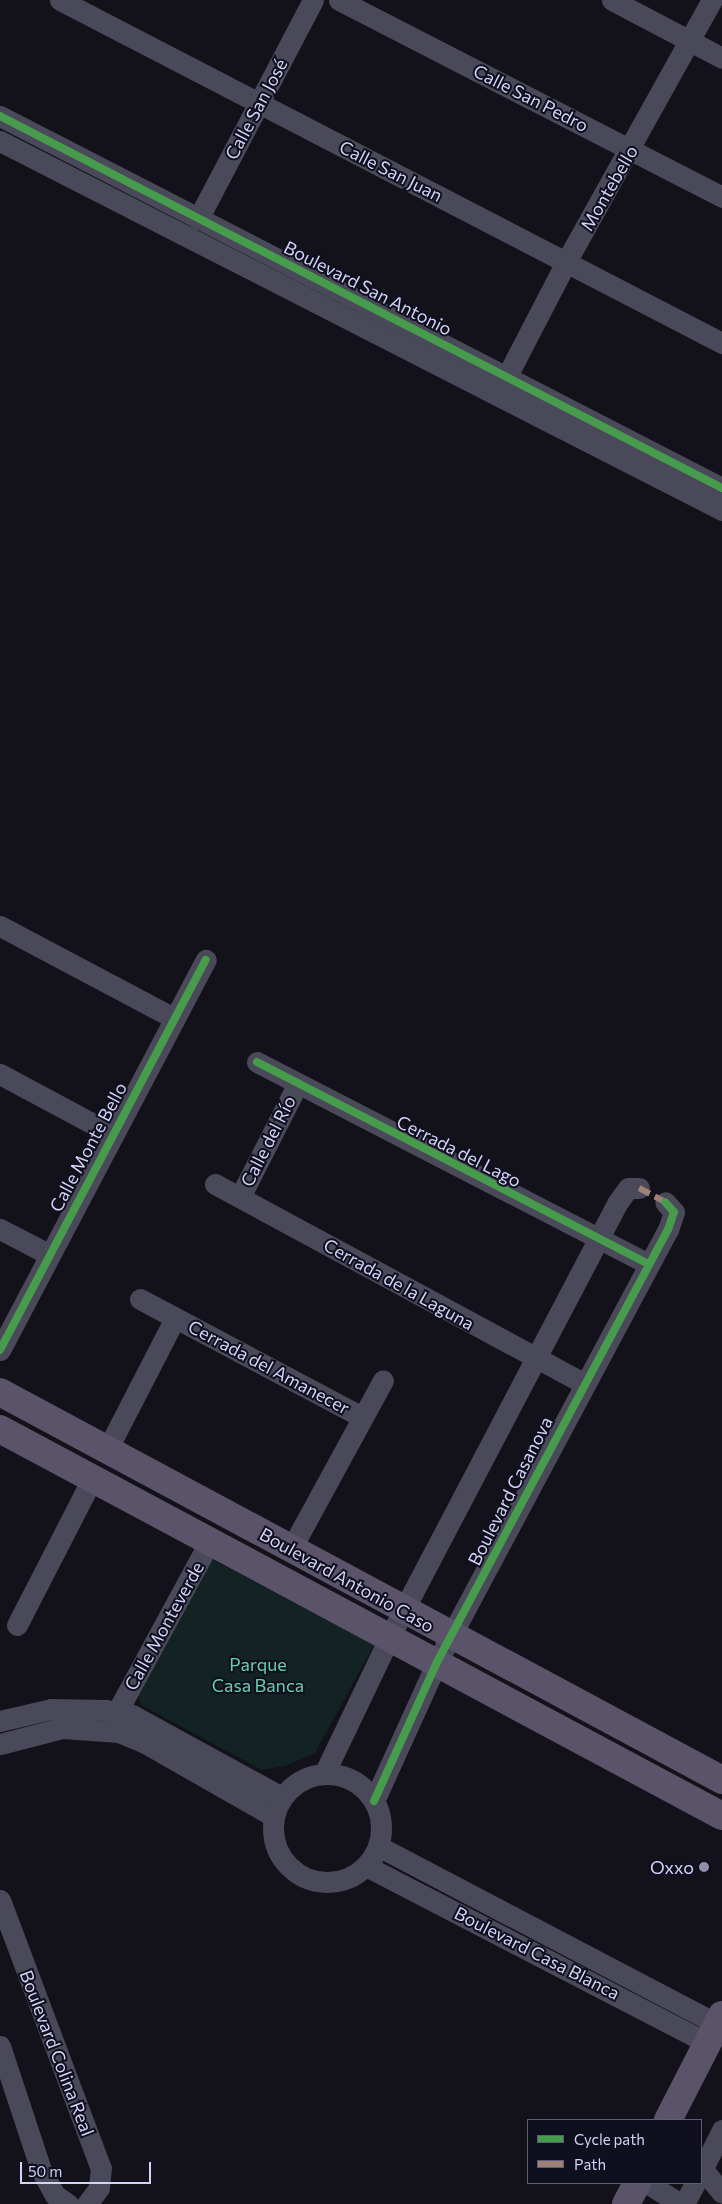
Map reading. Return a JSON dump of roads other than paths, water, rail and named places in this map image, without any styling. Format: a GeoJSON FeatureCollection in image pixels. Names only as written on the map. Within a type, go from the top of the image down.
{"type":"FeatureCollection","features":[{"type":"Feature","properties":{"kind":"main road","name":"Boulevard Antonio Caso"},"geometry":{"type":"LineString","coordinates":[[0,1392],[108,1448],[290,1549],[675,1757],[722,1780]]}},
{"type":"Feature","properties":{"kind":"main road","name":"Boulevard Antonio Caso"},"geometry":{"type":"LineString","coordinates":[[0,1429],[211,1540],[722,1816]]}},
{"type":"Feature","properties":{"kind":"main road"},"geometry":{"type":"LineString","coordinates":[[552,1724],[564,1697]]}},
{"type":"Feature","properties":{"kind":"main road"},"geometry":{"type":"LineString","coordinates":[[661,1784],[675,1757]]}},
{"type":"Feature","properties":{"kind":"main road"},"geometry":{"type":"LineString","coordinates":[[669,2119],[715,2027]]}},
{"type":"Feature","properties":{"kind":"main road"},"geometry":{"type":"LineString","coordinates":[[626,2204],[636,2184]]}},
{"type":"Feature","properties":{"kind":"street","name":"Calle San Juan"},"geometry":{"type":"LineString","coordinates":[[60,0],[722,343]]}},
{"type":"Feature","properties":{"kind":"street","name":"Calle San José"},"geometry":{"type":"LineString","coordinates":[[198,218],[313,0]]}},
{"type":"Feature","properties":{"kind":"street","name":"Calle San Pedro"},"geometry":{"type":"LineString","coordinates":[[339,0],[722,197]]}},
{"type":"Feature","properties":{"kind":"street"},"geometry":{"type":"LineString","coordinates":[[612,0],[722,58]]}},
{"type":"Feature","properties":{"kind":"street","name":"Montebello"},"geometry":{"type":"LineString","coordinates":[[507,376],[566,262],[631,150],[712,0]]}},
{"type":"Feature","properties":{"kind":"street","name":"Boulevard San Antonio"},"geometry":{"type":"LineString","coordinates":[[0,116],[722,488]]}},
{"type":"Feature","properties":{"kind":"street","name":"Boulevard San Antonio"},"geometry":{"type":"LineString","coordinates":[[0,141],[722,510]]}},
{"type":"Feature","properties":{"kind":"street"},"geometry":{"type":"LineString","coordinates":[[0,926],[174,1018]]}},
{"type":"Feature","properties":{"kind":"street","name":"Calle Monte Bello"},"geometry":{"type":"LineString","coordinates":[[0,1350],[48,1254],[206,960]]}},
{"type":"Feature","properties":{"kind":"street","name":"Cerrada del Lago"},"geometry":{"type":"LineString","coordinates":[[257,1062],[297,1085],[648,1264]]}},
{"type":"Feature","properties":{"kind":"street"},"geometry":{"type":"LineString","coordinates":[[0,1074],[112,1134]]}},
{"type":"Feature","properties":{"kind":"street","name":"Calle del Río"},"geometry":{"type":"LineString","coordinates":[[240,1197],[297,1085]]}},
{"type":"Feature","properties":{"kind":"street","name":"Cerrada de la Laguna"},"geometry":{"type":"LineString","coordinates":[[215,1184],[583,1384]]}},
{"type":"Feature","properties":{"kind":"street"},"geometry":{"type":"LineString","coordinates":[[324,1774],[390,1636],[405,1611],[598,1239],[624,1192],[630,1187],[639,1188]]}},
{"type":"Feature","properties":{"kind":"street","name":"Boulevard Casanova"},"geometry":{"type":"LineString","coordinates":[[374,1801],[437,1662],[673,1217],[672,1208],[665,1202]]}},
{"type":"Feature","properties":{"kind":"street"},"geometry":{"type":"LineString","coordinates":[[0,1228],[48,1254]]}},
{"type":"Feature","properties":{"kind":"street","name":"Cerrada del Amanecer"},"geometry":{"type":"LineString","coordinates":[[140,1299],[362,1417]]}},
{"type":"Feature","properties":{"kind":"street","name":"Cerrada del Amanecer"},"geometry":{"type":"LineString","coordinates":[[108,1448],[175,1318]]}},
{"type":"Feature","properties":{"kind":"street"},"geometry":{"type":"LineString","coordinates":[[290,1549],[383,1380]]}},
{"type":"Feature","properties":{"kind":"street"},"geometry":{"type":"LineString","coordinates":[[17,1625],[92,1479]]}},
{"type":"Feature","properties":{"kind":"street","name":"Calle Monteverde"},"geometry":{"type":"LineString","coordinates":[[117,1712],[211,1540]]}},
{"type":"Feature","properties":{"kind":"street"},"geometry":{"type":"LineString","coordinates":[[0,1721],[51,1709],[117,1712],[145,1721],[278,1806]]}},
{"type":"Feature","properties":{"kind":"street"},"geometry":{"type":"LineString","coordinates":[[0,1744],[62,1728],[119,1732],[145,1742],[278,1806]]}},
{"type":"Feature","properties":{"kind":"street"},"geometry":{"type":"LineString","coordinates":[[324,1774],[353,1780],[374,1801],[381,1831],[378,1846],[366,1866],[350,1878],[330,1883],[310,1880],[292,1871],[279,1855],[275,1842],[278,1806],[300,1780],[324,1774]]}},
{"type":"Feature","properties":{"kind":"street","name":"Boulevard Casa Blanca"},"geometry":{"type":"LineString","coordinates":[[378,1846],[715,2027]]}},
{"type":"Feature","properties":{"kind":"street","name":"Boulevard Casa Blanca"},"geometry":{"type":"LineString","coordinates":[[366,1866],[715,2027]]}},
{"type":"Feature","properties":{"kind":"street","name":"Boulevard Colina Real"},"geometry":{"type":"LineString","coordinates":[[0,1900],[101,2168],[99,2188],[88,2204]]}},
{"type":"Feature","properties":{"kind":"street"},"geometry":{"type":"LineString","coordinates":[[0,2046],[42,2170],[55,2195],[68,2204]]}},
{"type":"Feature","properties":{"kind":"street"},"geometry":{"type":"LineString","coordinates":[[702,2169],[722,2130]]}},
{"type":"Feature","properties":{"kind":"street"},"geometry":{"type":"LineString","coordinates":[[702,2175],[722,2193]]}},
{"type":"Feature","properties":{"kind":"street"},"geometry":{"type":"LineString","coordinates":[[649,2184],[682,2204],[694,2184]]}},
{"type":"Feature","properties":{"kind":"place","name":"Oxxo"},"geometry":{"type":"Point","coordinates":[704,1867]}},
{"type":"Feature","properties":{"kind":"park label","name":"Parque Casa Banca"},"geometry":{"type":"Point","coordinates":[258,1675]}}]}
